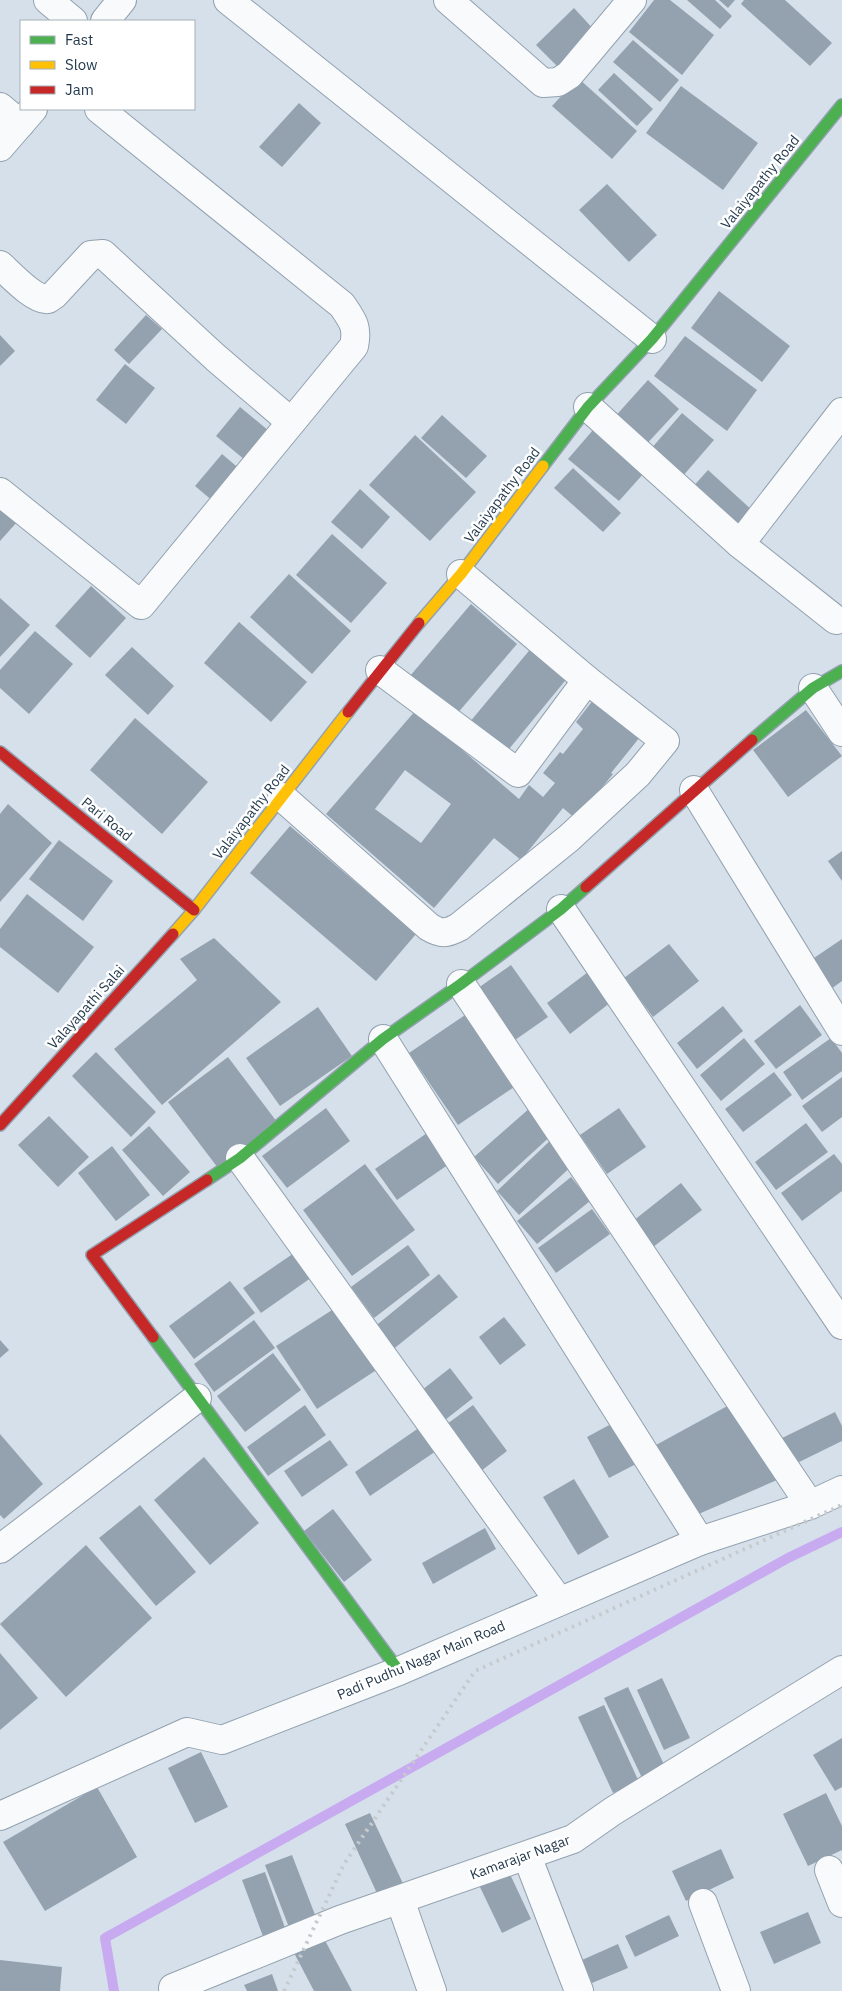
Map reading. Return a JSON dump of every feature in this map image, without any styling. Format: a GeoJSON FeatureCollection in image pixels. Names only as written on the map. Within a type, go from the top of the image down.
{"type":"FeatureCollection","features":[{"type":"Feature","properties":{"kind":"street"},"geometry":{"type":"LineString","coordinates":[[48,0],[72,20]]}},
{"type":"Feature","properties":{"kind":"street"},"geometry":{"type":"LineString","coordinates":[[106,20],[122,0]]}},
{"type":"Feature","properties":{"kind":"street"},"geometry":{"type":"LineString","coordinates":[[228,0],[652,339]]}},
{"type":"Feature","properties":{"kind":"street"},"geometry":{"type":"LineString","coordinates":[[448,0],[543,83],[558,82],[569,75],[632,0]]}},
{"type":"Feature","properties":{"kind":"street"},"geometry":{"type":"LineString","coordinates":[[0,492],[141,605],[354,346],[357,334],[353,322],[342,305],[100,110]]}},
{"type":"Feature","properties":{"kind":"street"},"geometry":{"type":"LineString","coordinates":[[0,147],[18,113]]}},
{"type":"Feature","properties":{"kind":"street","name":"Valaiyapathy Road"},"geometry":{"type":"LineString","coordinates":[[194,910],[380,670],[461,574],[588,407],[652,339],[838,118]]}},
{"type":"Feature","properties":{"kind":"street"},"geometry":{"type":"LineString","coordinates":[[0,265],[32,293],[41,298],[48,299],[91,255],[103,254],[216,358],[291,422]]}},
{"type":"Feature","properties":{"kind":"street"},"geometry":{"type":"LineString","coordinates":[[588,407],[740,544],[836,620]]}},
{"type":"Feature","properties":{"kind":"street"},"geometry":{"type":"LineString","coordinates":[[740,544],[842,412]]}},
{"type":"Feature","properties":{"kind":"street"},"geometry":{"type":"LineString","coordinates":[[282,797],[428,927],[440,933],[448,933],[459,928],[569,838],[638,774],[665,741],[586,680],[461,574]]}},
{"type":"Feature","properties":{"kind":"street"},"geometry":{"type":"LineString","coordinates":[[380,670],[518,773],[586,680]]}},
{"type":"Feature","properties":{"kind":"street"},"geometry":{"type":"LineString","coordinates":[[399,1671],[92,1254],[240,1158],[383,1039],[562,909],[694,790],[813,688],[842,671]]}},
{"type":"Feature","properties":{"kind":"street"},"geometry":{"type":"LineString","coordinates":[[813,688],[842,732]]}},
{"type":"Feature","properties":{"kind":"street","name":"Pari Road"},"geometry":{"type":"LineString","coordinates":[[0,752],[194,910]]}},
{"type":"Feature","properties":{"kind":"street"},"geometry":{"type":"LineString","coordinates":[[694,790],[842,1031]]}},
{"type":"Feature","properties":{"kind":"street"},"geometry":{"type":"LineString","coordinates":[[562,909],[842,1325]]}},
{"type":"Feature","properties":{"kind":"street","name":"Valayapathi Salai"},"geometry":{"type":"LineString","coordinates":[[0,1125],[194,910]]}},
{"type":"Feature","properties":{"kind":"street"},"geometry":{"type":"LineString","coordinates":[[461,984],[810,1505]]}},
{"type":"Feature","properties":{"kind":"street"},"geometry":{"type":"LineString","coordinates":[[383,1039],[700,1541]]}},
{"type":"Feature","properties":{"kind":"street"},"geometry":{"type":"LineString","coordinates":[[240,1158],[559,1601]]}},
{"type":"Feature","properties":{"kind":"street"},"geometry":{"type":"LineString","coordinates":[[0,1549],[197,1398]]}},
{"type":"Feature","properties":{"kind":"street","name":"Padi Pudhu Nagar Main Road"},"geometry":{"type":"LineString","coordinates":[[0,1816],[187,1732],[222,1740],[399,1671],[700,1541],[810,1505],[842,1490]]}},
{"type":"Feature","properties":{"kind":"street","name":"Kamarajar Nagar"},"geometry":{"type":"LineString","coordinates":[[174,1991],[173,1988],[340,1920],[573,1839],[613,1811],[842,1670]]}},
{"type":"Feature","properties":{"kind":"street"},"geometry":{"type":"LineString","coordinates":[[527,1856],[579,1991]]}},
{"type":"Feature","properties":{"kind":"street"},"geometry":{"type":"LineString","coordinates":[[829,1870],[842,1902]]}},
{"type":"Feature","properties":{"kind":"street"},"geometry":{"type":"LineString","coordinates":[[400,1900],[432,1991]]}},
{"type":"Feature","properties":{"kind":"street"},"geometry":{"type":"LineString","coordinates":[[704,1903],[736,1991]]}},
{"type":"Feature","properties":{"kind":"building"},"geometry":{"type":"Polygon","coordinates":[[[654,0],[670,0],[714,35],[682,75],[629,32],[654,0]]]}},
{"type":"Feature","properties":{"kind":"building"},"geometry":{"type":"Polygon","coordinates":[[[687,0],[715,0],[732,16],[720,29],[687,0]]]}},
{"type":"Feature","properties":{"kind":"building"},"geometry":{"type":"Polygon","coordinates":[[[719,0],[735,0],[728,8],[719,0]]]}},
{"type":"Feature","properties":{"kind":"building"},"geometry":{"type":"Polygon","coordinates":[[[744,0],[785,0],[832,43],[810,66],[741,4],[744,0]]]}},
{"type":"Feature","properties":{"kind":"building"},"geometry":{"type":"Polygon","coordinates":[[[574,8],[596,32],[559,68],[536,45],[574,8]]]}},
{"type":"Feature","properties":{"kind":"building"},"geometry":{"type":"Polygon","coordinates":[[[633,40],[679,80],[660,102],[613,62],[633,40]]]}},
{"type":"Feature","properties":{"kind":"building"},"geometry":{"type":"Polygon","coordinates":[[[614,73],[653,109],[637,126],[598,90],[614,73]]]}},
{"type":"Feature","properties":{"kind":"building"},"geometry":{"type":"Polygon","coordinates":[[[578,78],[637,131],[612,159],[552,106],[578,78]]]}},
{"type":"Feature","properties":{"kind":"building"},"geometry":{"type":"Polygon","coordinates":[[[681,86],[758,143],[723,190],[646,133],[681,86]]]}},
{"type":"Feature","properties":{"kind":"building"},"geometry":{"type":"Polygon","coordinates":[[[299,103],[321,123],[282,167],[259,147],[299,103]]]}},
{"type":"Feature","properties":{"kind":"building"},"geometry":{"type":"Polygon","coordinates":[[[607,184],[657,235],[629,262],[579,210],[607,184]]]}},
{"type":"Feature","properties":{"kind":"building"},"geometry":{"type":"Polygon","coordinates":[[[719,291],[790,346],[762,382],[691,328],[719,291]]]}},
{"type":"Feature","properties":{"kind":"building"},"geometry":{"type":"Polygon","coordinates":[[[146,315],[162,329],[129,364],[114,350],[146,315]]]}},
{"type":"Feature","properties":{"kind":"building"},"geometry":{"type":"Polygon","coordinates":[[[0,335],[15,351],[0,366],[0,335]]]}},
{"type":"Feature","properties":{"kind":"building"},"geometry":{"type":"Polygon","coordinates":[[[685,336],[757,390],[727,431],[654,376],[685,336]]]}},
{"type":"Feature","properties":{"kind":"building"},"geometry":{"type":"Polygon","coordinates":[[[125,364],[155,388],[126,424],[96,400],[125,364]]]}},
{"type":"Feature","properties":{"kind":"building"},"geometry":{"type":"Polygon","coordinates":[[[648,380],[679,409],[642,449],[611,421],[648,380]]]}},
{"type":"Feature","properties":{"kind":"building"},"geometry":{"type":"Polygon","coordinates":[[[240,407],[269,431],[245,460],[216,436],[240,407]]]}},
{"type":"Feature","properties":{"kind":"building"},"geometry":{"type":"Polygon","coordinates":[[[682,413],[714,440],[682,477],[650,450],[682,413]]]}},
{"type":"Feature","properties":{"kind":"building"},"geometry":{"type":"Polygon","coordinates":[[[442,415],[487,456],[466,478],[421,438],[442,415]]]}},
{"type":"Feature","properties":{"kind":"building"},"geometry":{"type":"Polygon","coordinates":[[[593,430],[644,473],[619,501],[568,459],[593,430]]]}},
{"type":"Feature","properties":{"kind":"building"},"geometry":{"type":"Polygon","coordinates":[[[415,435],[476,492],[430,541],[369,485],[415,435]]]}},
{"type":"Feature","properties":{"kind":"building"},"geometry":{"type":"Polygon","coordinates":[[[222,454],[242,471],[214,502],[195,486],[222,454]]]}},
{"type":"Feature","properties":{"kind":"building"},"geometry":{"type":"Polygon","coordinates":[[[573,468],[621,513],[603,532],[554,488],[573,468]]]}},
{"type":"Feature","properties":{"kind":"building"},"geometry":{"type":"Polygon","coordinates":[[[708,470],[753,511],[735,530],[690,490],[708,470]]]}},
{"type":"Feature","properties":{"kind":"building"},"geometry":{"type":"Polygon","coordinates":[[[360,489],[390,517],[362,549],[331,522],[360,489]]]}},
{"type":"Feature","properties":{"kind":"building"},"geometry":{"type":"Polygon","coordinates":[[[0,507],[17,522],[0,541],[0,507]]]}},
{"type":"Feature","properties":{"kind":"building"},"geometry":{"type":"Polygon","coordinates":[[[332,534],[387,583],[351,623],[296,575],[332,534]]]}},
{"type":"Feature","properties":{"kind":"building"},"geometry":{"type":"Polygon","coordinates":[[[289,574],[351,631],[312,674],[250,617],[289,574]]]}},
{"type":"Feature","properties":{"kind":"building"},"geometry":{"type":"Polygon","coordinates":[[[91,586],[126,618],[90,658],[55,626],[91,586]]]}},
{"type":"Feature","properties":{"kind":"building"},"geometry":{"type":"Polygon","coordinates":[[[0,598],[30,625],[0,657],[0,598]]]}},
{"type":"Feature","properties":{"kind":"building"},"geometry":{"type":"Polygon","coordinates":[[[471,604],[517,644],[456,715],[410,676],[471,604]]]}},
{"type":"Feature","properties":{"kind":"building"},"geometry":{"type":"Polygon","coordinates":[[[239,622],[307,682],[271,722],[204,663],[239,622]]]}},
{"type":"Feature","properties":{"kind":"building"},"geometry":{"type":"Polygon","coordinates":[[[35,631],[73,664],[29,714],[0,688],[0,670],[35,631]]]}},
{"type":"Feature","properties":{"kind":"building"},"geometry":{"type":"Polygon","coordinates":[[[533,646],[569,676],[505,754],[469,723],[533,646]]]}},
{"type":"Feature","properties":{"kind":"building"},"geometry":{"type":"Polygon","coordinates":[[[132,647],[174,686],[148,715],[105,675],[132,647]]]}},
{"type":"Feature","properties":{"kind":"building"},"geometry":{"type":"Polygon","coordinates":[[[594,699],[640,737],[576,819],[563,808],[521,860],[494,838],[434,908],[326,814],[416,710],[519,799],[529,785],[543,797],[555,783],[543,773],[560,752],[563,754],[583,729],[576,722],[594,699]],[[405,770],[375,809],[421,843],[451,804],[405,770]]]}},
{"type":"Feature","properties":{"kind":"building"},"geometry":{"type":"Polygon","coordinates":[[[806,710],[842,756],[788,797],[753,750],[806,710]]]}},
{"type":"Feature","properties":{"kind":"building"},"geometry":{"type":"Polygon","coordinates":[[[135,718],[208,782],[162,834],[90,770],[135,718]]]}},
{"type":"Feature","properties":{"kind":"building"},"geometry":{"type":"Polygon","coordinates":[[[8,804],[52,843],[0,902],[0,814],[8,804]]]}},
{"type":"Feature","properties":{"kind":"building"},"geometry":{"type":"Polygon","coordinates":[[[290,826],[416,934],[376,981],[250,873],[290,826]]]}},
{"type":"Feature","properties":{"kind":"building"},"geometry":{"type":"Polygon","coordinates":[[[59,840],[113,881],[83,921],[29,879],[59,840]]]}},
{"type":"Feature","properties":{"kind":"building"},"geometry":{"type":"Polygon","coordinates":[[[842,851],[842,881],[828,861],[842,851]]]}},
{"type":"Feature","properties":{"kind":"building"},"geometry":{"type":"Polygon","coordinates":[[[27,894],[94,947],[58,993],[0,947],[0,929],[27,894]]]}},
{"type":"Feature","properties":{"kind":"building"},"geometry":{"type":"Polygon","coordinates":[[[214,938],[281,1002],[162,1105],[114,1049],[197,980],[180,959],[214,938]]]}},
{"type":"Feature","properties":{"kind":"building"},"geometry":{"type":"Polygon","coordinates":[[[842,939],[842,981],[831,989],[811,960],[842,939]]]}},
{"type":"Feature","properties":{"kind":"building"},"geometry":{"type":"Polygon","coordinates":[[[669,944],[699,981],[653,1017],[624,978],[669,944]]]}},
{"type":"Feature","properties":{"kind":"building"},"geometry":{"type":"Polygon","coordinates":[[[511,965],[548,1017],[515,1040],[478,988],[511,965]]]}},
{"type":"Feature","properties":{"kind":"building"},"geometry":{"type":"Polygon","coordinates":[[[592,969],[615,999],[570,1034],[547,1003],[592,969]]]}},
{"type":"Feature","properties":{"kind":"building"},"geometry":{"type":"Polygon","coordinates":[[[800,1005],[822,1035],[776,1069],[754,1041],[800,1005]]]}},
{"type":"Feature","properties":{"kind":"building"},"geometry":{"type":"Polygon","coordinates":[[[723,1006],[743,1031],[697,1069],[677,1043],[723,1006]]]}},
{"type":"Feature","properties":{"kind":"building"},"geometry":{"type":"Polygon","coordinates":[[[318,1007],[352,1056],[280,1106],[246,1058],[318,1007]]]}},
{"type":"Feature","properties":{"kind":"building"},"geometry":{"type":"Polygon","coordinates":[[[471,1011],[520,1083],[458,1125],[409,1053],[471,1011]]]}},
{"type":"Feature","properties":{"kind":"building"},"geometry":{"type":"Polygon","coordinates":[[[744,1038],[765,1064],[721,1101],[700,1075],[744,1038]]]}},
{"type":"Feature","properties":{"kind":"building"},"geometry":{"type":"Polygon","coordinates":[[[831,1038],[842,1053],[842,1071],[802,1100],[783,1072],[831,1038]]]}},
{"type":"Feature","properties":{"kind":"building"},"geometry":{"type":"Polygon","coordinates":[[[96,1052],[156,1112],[131,1137],[72,1076],[96,1052]]]}},
{"type":"Feature","properties":{"kind":"building"},"geometry":{"type":"Polygon","coordinates":[[[228,1057],[277,1122],[218,1168],[168,1102],[228,1057]]]}},
{"type":"Feature","properties":{"kind":"building"},"geometry":{"type":"Polygon","coordinates":[[[774,1072],[792,1095],[743,1132],[725,1109],[774,1072]]]}},
{"type":"Feature","properties":{"kind":"building"},"geometry":{"type":"Polygon","coordinates":[[[842,1077],[842,1117],[822,1132],[802,1106],[842,1077]]]}},
{"type":"Feature","properties":{"kind":"building"},"geometry":{"type":"Polygon","coordinates":[[[531,1107],[554,1133],[498,1184],[474,1157],[531,1107]]]}},
{"type":"Feature","properties":{"kind":"building"},"geometry":{"type":"Polygon","coordinates":[[[326,1108],[350,1141],[287,1188],[262,1156],[326,1108]]]}},
{"type":"Feature","properties":{"kind":"building"},"geometry":{"type":"Polygon","coordinates":[[[619,1108],[646,1147],[607,1174],[580,1135],[619,1108]]]}},
{"type":"Feature","properties":{"kind":"building"},"geometry":{"type":"Polygon","coordinates":[[[49,1116],[89,1157],[58,1187],[18,1145],[49,1116]]]}},
{"type":"Feature","properties":{"kind":"building"},"geometry":{"type":"Polygon","coordinates":[[[806,1123],[828,1152],[776,1190],[755,1162],[806,1123]]]}},
{"type":"Feature","properties":{"kind":"building"},"geometry":{"type":"Polygon","coordinates":[[[149,1126],[190,1172],[163,1196],[122,1150],[149,1126]]]}},
{"type":"Feature","properties":{"kind":"building"},"geometry":{"type":"Polygon","coordinates":[[[430,1131],[452,1162],[397,1200],[375,1169],[430,1131]]]}},
{"type":"Feature","properties":{"kind":"building"},"geometry":{"type":"Polygon","coordinates":[[[553,1138],[576,1162],[519,1215],[497,1191],[553,1138]]]}},
{"type":"Feature","properties":{"kind":"building"},"geometry":{"type":"Polygon","coordinates":[[[112,1146],[150,1195],[116,1221],[78,1173],[112,1146]]]}},
{"type":"Feature","properties":{"kind":"building"},"geometry":{"type":"Polygon","coordinates":[[[834,1154],[842,1164],[842,1191],[802,1221],[781,1193],[834,1154]]]}},
{"type":"Feature","properties":{"kind":"building"},"geometry":{"type":"Polygon","coordinates":[[[365,1164],[415,1230],[352,1276],[303,1210],[365,1164]]]}},
{"type":"Feature","properties":{"kind":"building"},"geometry":{"type":"Polygon","coordinates":[[[571,1177],[590,1201],[537,1244],[517,1221],[571,1177]]]}},
{"type":"Feature","properties":{"kind":"building"},"geometry":{"type":"Polygon","coordinates":[[[681,1183],[702,1210],[653,1247],[633,1221],[681,1183]]]}},
{"type":"Feature","properties":{"kind":"building"},"geometry":{"type":"Polygon","coordinates":[[[592,1209],[610,1234],[556,1273],[538,1248],[592,1209]]]}},
{"type":"Feature","properties":{"kind":"building"},"geometry":{"type":"Polygon","coordinates":[[[408,1245],[430,1275],[374,1318],[351,1287],[408,1245]]]}},
{"type":"Feature","properties":{"kind":"building"},"geometry":{"type":"Polygon","coordinates":[[[297,1251],[315,1275],[261,1313],[243,1288],[297,1251]]]}},
{"type":"Feature","properties":{"kind":"building"},"geometry":{"type":"Polygon","coordinates":[[[439,1274],[458,1297],[391,1351],[373,1328],[439,1274]]]}},
{"type":"Feature","properties":{"kind":"building"},"geometry":{"type":"Polygon","coordinates":[[[230,1281],[255,1313],[194,1359],[169,1326],[230,1281]]]}},
{"type":"Feature","properties":{"kind":"building"},"geometry":{"type":"Polygon","coordinates":[[[343,1303],[384,1365],[317,1409],[276,1346],[343,1303]]]}},
{"type":"Feature","properties":{"kind":"building"},"geometry":{"type":"Polygon","coordinates":[[[504,1317],[526,1345],[500,1365],[479,1337],[504,1317]]]}},
{"type":"Feature","properties":{"kind":"building"},"geometry":{"type":"Polygon","coordinates":[[[254,1320],[275,1348],[214,1392],[194,1364],[254,1320]]]}},
{"type":"Feature","properties":{"kind":"building"},"geometry":{"type":"Polygon","coordinates":[[[0,1340],[9,1350],[0,1358],[0,1340]]]}},
{"type":"Feature","properties":{"kind":"building"},"geometry":{"type":"Polygon","coordinates":[[[273,1353],[301,1390],[245,1432],[217,1396],[273,1353]]]}},
{"type":"Feature","properties":{"kind":"building"},"geometry":{"type":"Polygon","coordinates":[[[450,1368],[473,1398],[445,1420],[422,1390],[450,1368]]]}},
{"type":"Feature","properties":{"kind":"building"},"geometry":{"type":"Polygon","coordinates":[[[731,1404],[777,1480],[694,1516],[656,1445],[731,1404]]]}},
{"type":"Feature","properties":{"kind":"building"},"geometry":{"type":"Polygon","coordinates":[[[305,1405],[326,1435],[268,1476],[247,1447],[305,1405]]]}},
{"type":"Feature","properties":{"kind":"building"},"geometry":{"type":"Polygon","coordinates":[[[473,1405],[507,1451],[481,1471],[447,1424],[473,1405]]]}},
{"type":"Feature","properties":{"kind":"building"},"geometry":{"type":"Polygon","coordinates":[[[835,1412],[842,1426],[842,1441],[789,1467],[776,1441],[835,1412]]]}},
{"type":"Feature","properties":{"kind":"building"},"geometry":{"type":"Polygon","coordinates":[[[613,1423],[636,1464],[609,1478],[587,1437],[613,1423]]]}},
{"type":"Feature","properties":{"kind":"building"},"geometry":{"type":"Polygon","coordinates":[[[423,1425],[439,1449],[370,1496],[355,1472],[423,1425]]]}},
{"type":"Feature","properties":{"kind":"building"},"geometry":{"type":"Polygon","coordinates":[[[0,1434],[43,1484],[4,1519],[0,1515],[0,1434]]]}},
{"type":"Feature","properties":{"kind":"building"},"geometry":{"type":"Polygon","coordinates":[[[330,1440],[348,1465],[302,1497],[284,1471],[330,1440]]]}},
{"type":"Feature","properties":{"kind":"building"},"geometry":{"type":"Polygon","coordinates":[[[204,1457],[259,1523],[210,1565],[154,1500],[204,1457]]]}},
{"type":"Feature","properties":{"kind":"building"},"geometry":{"type":"Polygon","coordinates":[[[574,1479],[609,1537],[578,1555],[543,1497],[574,1479]]]}},
{"type":"Feature","properties":{"kind":"building"},"geometry":{"type":"Polygon","coordinates":[[[140,1505],[196,1572],[156,1606],[99,1538],[140,1505]]]}},
{"type":"Feature","properties":{"kind":"building"},"geometry":{"type":"Polygon","coordinates":[[[333,1509],[372,1560],[344,1582],[304,1531],[333,1509]]]}},
{"type":"Feature","properties":{"kind":"building"},"geometry":{"type":"Polygon","coordinates":[[[485,1528],[496,1549],[433,1584],[422,1563],[485,1528]]]}},
{"type":"Feature","properties":{"kind":"building"},"geometry":{"type":"Polygon","coordinates":[[[86,1545],[152,1618],[66,1697],[0,1624],[86,1545]]]}},
{"type":"Feature","properties":{"kind":"building"},"geometry":{"type":"Polygon","coordinates":[[[0,1653],[38,1698],[0,1730],[0,1653]]]}},
{"type":"Feature","properties":{"kind":"building"},"geometry":{"type":"Polygon","coordinates":[[[662,1678],[690,1738],[664,1750],[637,1690],[662,1678]]]}},
{"type":"Feature","properties":{"kind":"building"},"geometry":{"type":"Polygon","coordinates":[[[628,1687],[666,1769],[643,1780],[604,1698],[628,1687]]]}},
{"type":"Feature","properties":{"kind":"building"},"geometry":{"type":"Polygon","coordinates":[[[604,1705],[639,1782],[613,1793],[578,1717],[604,1705]]]}},
{"type":"Feature","properties":{"kind":"building"},"geometry":{"type":"Polygon","coordinates":[[[842,1738],[842,1787],[835,1791],[813,1755],[842,1738]]]}},
{"type":"Feature","properties":{"kind":"building"},"geometry":{"type":"Polygon","coordinates":[[[201,1752],[228,1807],[195,1823],[168,1768],[201,1752]]]}},
{"type":"Feature","properties":{"kind":"building"},"geometry":{"type":"Polygon","coordinates":[[[97,1787],[137,1857],[45,1911],[3,1842],[97,1787]]]}},
{"type":"Feature","properties":{"kind":"building"},"geometry":{"type":"Polygon","coordinates":[[[826,1793],[842,1826],[842,1850],[808,1866],[783,1814],[826,1793]]]}},
{"type":"Feature","properties":{"kind":"building"},"geometry":{"type":"Polygon","coordinates":[[[370,1813],[406,1890],[381,1902],[345,1824],[370,1813]]]}},
{"type":"Feature","properties":{"kind":"building"},"geometry":{"type":"Polygon","coordinates":[[[721,1849],[734,1878],[686,1901],[672,1871],[721,1849]]]}},
{"type":"Feature","properties":{"kind":"building"},"geometry":{"type":"Polygon","coordinates":[[[292,1855],[317,1920],[290,1930],[265,1865],[292,1855]]]}},
{"type":"Feature","properties":{"kind":"building"},"geometry":{"type":"Polygon","coordinates":[[[265,1872],[289,1939],[267,1947],[242,1880],[265,1872]]]}},
{"type":"Feature","properties":{"kind":"building"},"geometry":{"type":"Polygon","coordinates":[[[509,1872],[531,1919],[502,1933],[479,1885],[509,1872]]]}},
{"type":"Feature","properties":{"kind":"building"},"geometry":{"type":"Polygon","coordinates":[[[808,1912],[821,1943],[774,1964],[760,1932],[808,1912]]]}},
{"type":"Feature","properties":{"kind":"building"},"geometry":{"type":"Polygon","coordinates":[[[669,1915],[679,1936],[635,1957],[625,1936],[669,1915]]]}},
{"type":"Feature","properties":{"kind":"building"},"geometry":{"type":"Polygon","coordinates":[[[321,1933],[352,1991],[314,1991],[292,1949],[321,1933]]]}},
{"type":"Feature","properties":{"kind":"building"},"geometry":{"type":"Polygon","coordinates":[[[618,1944],[628,1968],[592,1983],[582,1960],[618,1944]]]}},
{"type":"Feature","properties":{"kind":"building"},"geometry":{"type":"Polygon","coordinates":[[[0,1960],[62,1967],[60,1991],[0,1991],[0,1960]]]}},
{"type":"Feature","properties":{"kind":"building"},"geometry":{"type":"Polygon","coordinates":[[[272,1974],[278,1991],[247,1991],[244,1985],[272,1974]]]}},
{"type":"Feature","properties":{"kind":"waterway"},"geometry":{"type":"LineString","coordinates":[[114,1991],[105,1938],[788,1558],[842,1532]]}},
{"type":"Feature","properties":{"kind":"railway"},"geometry":{"type":"LineString","coordinates":[[284,1991],[344,1864],[475,1671],[842,1505]]}},
{"type":"Feature","properties":{"kind":"traffic: fast"},"geometry":{"type":"LineString","coordinates":[[543,466],[588,407],[652,339],[842,105]]}},
{"type":"Feature","properties":{"kind":"traffic: fast"},"geometry":{"type":"LineString","coordinates":[[752,740],[813,688],[842,671]]}},
{"type":"Feature","properties":{"kind":"traffic: fast"},"geometry":{"type":"LineString","coordinates":[[207,1180],[240,1158],[383,1039],[461,984],[561,909],[586,887]]}},
{"type":"Feature","properties":{"kind":"traffic: fast"},"geometry":{"type":"LineString","coordinates":[[153,1337],[399,1671]]}},
{"type":"Feature","properties":{"kind":"traffic: slow"},"geometry":{"type":"LineString","coordinates":[[419,623],[461,574],[543,466]]}},
{"type":"Feature","properties":{"kind":"traffic: slow"},"geometry":{"type":"LineString","coordinates":[[173,934],[194,910],[348,712]]}},
{"type":"Feature","properties":{"kind":"traffic: jam"},"geometry":{"type":"LineString","coordinates":[[348,712],[419,623]]}},
{"type":"Feature","properties":{"kind":"traffic: jam"},"geometry":{"type":"LineString","coordinates":[[586,887],[752,740]]}},
{"type":"Feature","properties":{"kind":"traffic: jam"},"geometry":{"type":"LineString","coordinates":[[0,752],[194,910]]}},
{"type":"Feature","properties":{"kind":"traffic: jam"},"geometry":{"type":"LineString","coordinates":[[0,1125],[173,934]]}},
{"type":"Feature","properties":{"kind":"traffic: jam"},"geometry":{"type":"LineString","coordinates":[[153,1337],[92,1255],[207,1180]]}}]}
